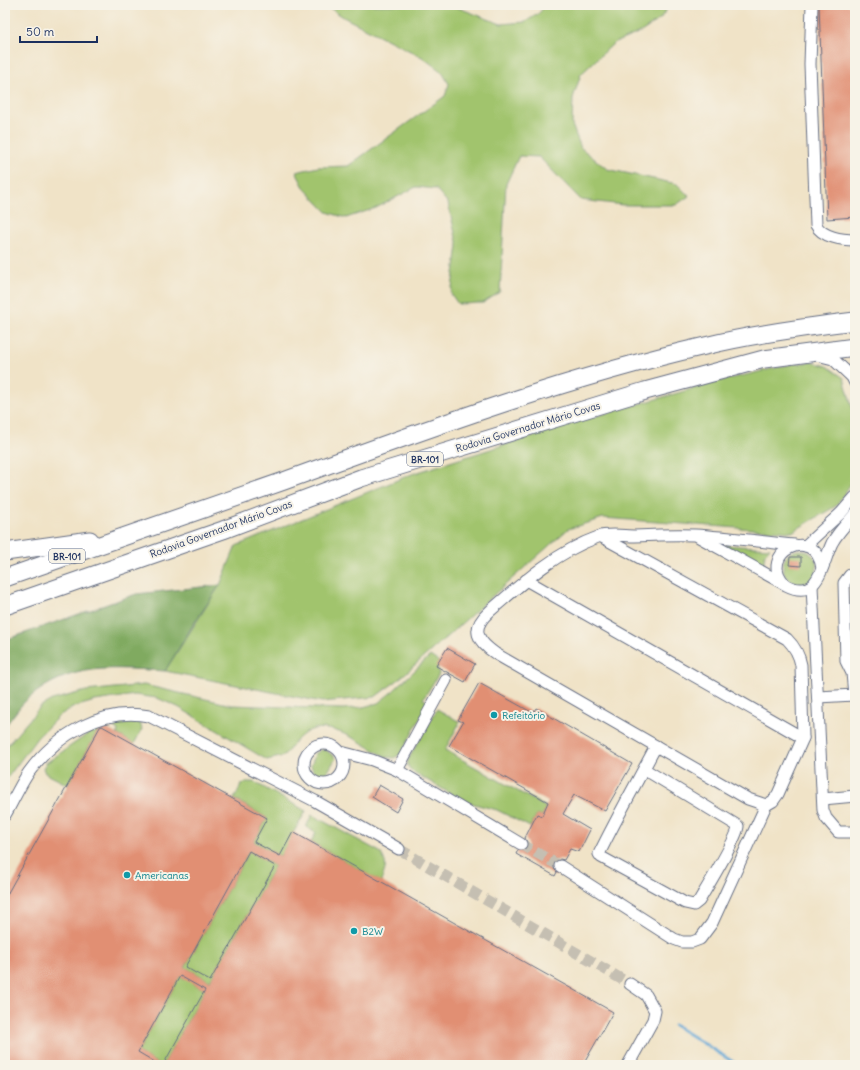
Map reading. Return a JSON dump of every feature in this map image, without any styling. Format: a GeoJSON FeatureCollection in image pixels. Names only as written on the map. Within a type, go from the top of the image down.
{"type":"FeatureCollection","features":[{"type":"Feature","properties":{"kind":"highway","name":"BR-101"},"geometry":{"type":"LineString","coordinates":[[5,578],[231,500],[473,413],[614,369],[707,345],[772,333],[855,321]]}},
{"type":"Feature","properties":{"kind":"highway","name":"Rodovia Governador Mário Covas"},"geometry":{"type":"LineString","coordinates":[[5,606],[223,530],[361,478],[645,391],[764,359],[855,347]]}},
{"type":"Feature","properties":{"kind":"highway"},"geometry":{"type":"LineString","coordinates":[[5,552],[130,534]]}},
{"type":"Feature","properties":{"kind":"lane"},"geometry":{"type":"LineString","coordinates":[[812,5],[810,64],[816,225],[820,230],[834,237],[855,240]]}},
{"type":"Feature","properties":{"kind":"lane"},"geometry":{"type":"LineString","coordinates":[[809,353],[833,359],[852,377],[855,383]]}},
{"type":"Feature","properties":{"kind":"lane"},"geometry":{"type":"LineString","coordinates":[[786,585],[781,580],[777,565],[784,551],[800,545],[841,513],[855,497]]}},
{"type":"Feature","properties":{"kind":"lane"},"geometry":{"type":"LineString","coordinates":[[695,535],[786,585],[799,590],[812,586],[821,575],[822,568],[837,533],[855,514]]}},
{"type":"Feature","properties":{"kind":"lane"},"geometry":{"type":"LineString","coordinates":[[766,805],[748,799],[496,654],[482,643],[477,631],[481,621],[526,580],[560,556],[600,536],[695,535],[800,545],[812,549],[818,554],[822,568]]}},
{"type":"Feature","properties":{"kind":"lane"},"geometry":{"type":"LineString","coordinates":[[560,866],[663,932],[682,942],[692,942],[700,939],[712,923],[766,805],[778,794],[803,738],[801,665],[799,656],[787,640],[600,536]]}},
{"type":"Feature","properties":{"kind":"lane"},"geometry":{"type":"LineString","coordinates":[[855,575],[850,575],[844,583],[846,661],[852,667],[855,707]]}},
{"type":"Feature","properties":{"kind":"lane"},"geometry":{"type":"LineString","coordinates":[[526,580],[803,738]]}},
{"type":"Feature","properties":{"kind":"lane"},"geometry":{"type":"LineString","coordinates":[[812,586],[823,810],[831,826],[838,832],[855,832]]}},
{"type":"Feature","properties":{"kind":"lane"},"geometry":{"type":"LineString","coordinates":[[396,770],[446,680]]}},
{"type":"Feature","properties":{"kind":"lane"},"geometry":{"type":"LineString","coordinates":[[818,697],[854,695]]}},
{"type":"Feature","properties":{"kind":"lane"},"geometry":{"type":"LineString","coordinates":[[5,815],[28,774],[60,740],[100,719],[130,714],[149,716],[303,795],[399,849]]}},
{"type":"Feature","properties":{"kind":"lane"},"geometry":{"type":"LineString","coordinates":[[341,752],[344,760],[344,768],[338,778],[328,784],[320,784],[312,780],[307,775],[304,767],[304,759],[307,752],[313,746],[320,743],[328,743],[341,752],[372,760],[396,770],[521,844]]}},
{"type":"Feature","properties":{"kind":"lane"},"geometry":{"type":"LineString","coordinates":[[644,769],[735,822],[738,827],[734,838],[699,901],[694,905],[685,903],[601,857],[599,854],[656,746]]}},
{"type":"Feature","properties":{"kind":"lane"},"geometry":{"type":"LineString","coordinates":[[303,795],[312,780]]}},
{"type":"Feature","properties":{"kind":"lane"},"geometry":{"type":"LineString","coordinates":[[822,799],[855,796]]}},
{"type":"Feature","properties":{"kind":"lane"},"geometry":{"type":"LineString","coordinates":[[628,1065],[653,1020],[654,1011],[646,995],[630,984]]}},
{"type":"Feature","properties":{"kind":"green space"},"geometry":{"type":"Polygon","coordinates":[[[325,5],[451,5],[501,24],[525,22],[538,14],[546,5],[670,5],[660,19],[641,32],[614,43],[581,74],[573,98],[572,125],[581,148],[607,169],[677,184],[689,196],[676,205],[623,205],[581,200],[539,157],[519,156],[506,184],[500,292],[483,303],[458,304],[451,294],[458,246],[448,203],[436,189],[416,187],[376,208],[346,218],[327,212],[305,189],[296,172],[318,167],[348,166],[445,96],[449,84],[442,72],[422,57],[345,18],[325,5]]]}},
{"type":"Feature","properties":{"kind":"green space"},"geometry":{"type":"Polygon","coordinates":[[[812,362],[827,366],[844,378],[855,418],[854,479],[836,506],[792,532],[603,518],[568,529],[398,680],[375,697],[322,702],[165,671],[220,585],[236,546],[412,474],[589,418],[720,381],[792,364],[812,362]]]}},
{"type":"Feature","properties":{"kind":"green space"},"geometry":{"type":"Polygon","coordinates":[[[723,545],[770,548],[765,554],[763,567],[723,545]]]}},
{"type":"Feature","properties":{"kind":"green space"},"geometry":{"type":"Polygon","coordinates":[[[797,550],[803,550],[812,555],[816,561],[816,573],[812,579],[803,584],[797,584],[788,579],[783,570],[783,564],[788,555],[797,550]]]}},
{"type":"Feature","properties":{"kind":"green space"},"geometry":{"type":"Polygon","coordinates":[[[220,585],[165,671],[128,669],[94,670],[61,678],[45,686],[29,698],[5,726],[5,640],[136,594],[220,585]]]}},
{"type":"Feature","properties":{"kind":"green space"},"geometry":{"type":"Polygon","coordinates":[[[430,656],[439,662],[437,666],[439,674],[423,699],[429,702],[401,754],[394,758],[386,757],[346,735],[324,728],[314,729],[305,733],[296,741],[284,756],[267,760],[178,707],[157,698],[135,695],[95,701],[74,707],[60,715],[37,738],[5,781],[5,748],[41,706],[52,700],[86,691],[144,685],[232,705],[343,709],[363,707],[378,703],[430,656]]]}},
{"type":"Feature","properties":{"kind":"green space"},"geometry":{"type":"Polygon","coordinates":[[[437,709],[460,722],[445,750],[546,807],[542,816],[537,814],[530,827],[497,810],[463,801],[410,770],[407,764],[409,758],[437,709]]]}},
{"type":"Feature","properties":{"kind":"green space"},"geometry":{"type":"Polygon","coordinates":[[[137,720],[142,729],[134,744],[117,734],[118,730],[110,724],[111,721],[137,720]]]}},
{"type":"Feature","properties":{"kind":"green space"},"geometry":{"type":"Polygon","coordinates":[[[101,725],[68,785],[45,773],[43,768],[46,763],[101,725]]]}},
{"type":"Feature","properties":{"kind":"green space"},"geometry":{"type":"Polygon","coordinates":[[[321,750],[326,750],[336,758],[325,776],[319,776],[314,773],[311,766],[315,754],[321,750]]]}},
{"type":"Feature","properties":{"kind":"green space"},"geometry":{"type":"Polygon","coordinates":[[[247,782],[254,782],[306,811],[280,856],[254,842],[267,818],[234,799],[241,785],[247,782]]]}},
{"type":"Feature","properties":{"kind":"green space"},"geometry":{"type":"Polygon","coordinates":[[[312,815],[380,852],[385,861],[385,870],[381,882],[311,842],[316,833],[306,827],[312,815]]]}},
{"type":"Feature","properties":{"kind":"green space"},"geometry":{"type":"Polygon","coordinates":[[[249,851],[275,866],[210,981],[185,967],[249,851]]]}},
{"type":"Feature","properties":{"kind":"green space"},"geometry":{"type":"Polygon","coordinates":[[[180,976],[205,990],[163,1065],[160,1065],[138,1052],[180,976]]]}},
{"type":"Feature","properties":{"kind":"building"},"geometry":{"type":"Polygon","coordinates":[[[819,5],[855,5],[855,217],[827,219],[819,5]]]}},
{"type":"Feature","properties":{"kind":"building"},"geometry":{"type":"Polygon","coordinates":[[[790,557],[801,557],[801,566],[789,565],[790,557]]]}},
{"type":"Feature","properties":{"kind":"building"},"geometry":{"type":"Polygon","coordinates":[[[447,648],[475,664],[465,682],[436,666],[447,648]]]}},
{"type":"Feature","properties":{"kind":"building"},"geometry":{"type":"Polygon","coordinates":[[[479,683],[533,713],[536,708],[632,764],[605,811],[574,795],[563,814],[590,830],[579,852],[570,849],[564,860],[560,859],[554,862],[554,869],[557,872],[555,876],[516,854],[518,850],[524,850],[527,848],[528,844],[525,838],[537,814],[542,816],[548,802],[449,746],[463,722],[458,720],[479,683]]]}},
{"type":"Feature","properties":{"kind":"building"},"geometry":{"type":"Polygon","coordinates":[[[102,726],[267,818],[254,842],[280,856],[293,832],[613,1012],[583,1065],[163,1065],[205,990],[180,976],[138,1052],[160,1065],[5,1065],[5,898],[100,727],[102,726]],[[249,851],[185,967],[210,981],[275,866],[249,851]]]}},
{"type":"Feature","properties":{"kind":"building"},"geometry":{"type":"Polygon","coordinates":[[[379,785],[403,799],[396,812],[372,797],[379,785]]]}},
{"type":"Feature","properties":{"kind":"waterway"},"geometry":{"type":"LineString","coordinates":[[674,1025],[738,1065]]}},
{"type":"Feature","properties":{"kind":"tunnel"},"geometry":{"type":"LineString","coordinates":[[521,844],[560,866]]}},
{"type":"Feature","properties":{"kind":"tunnel"},"geometry":{"type":"LineString","coordinates":[[399,849],[630,984]]}},
{"type":"Feature","properties":{"kind":"place","name":"Refeitório"},"geometry":{"type":"Point","coordinates":[494,715]}},
{"type":"Feature","properties":{"kind":"place","name":"Americanas"},"geometry":{"type":"Point","coordinates":[127,875]}},
{"type":"Feature","properties":{"kind":"place","name":"B2W"},"geometry":{"type":"Point","coordinates":[354,931]}}]}
